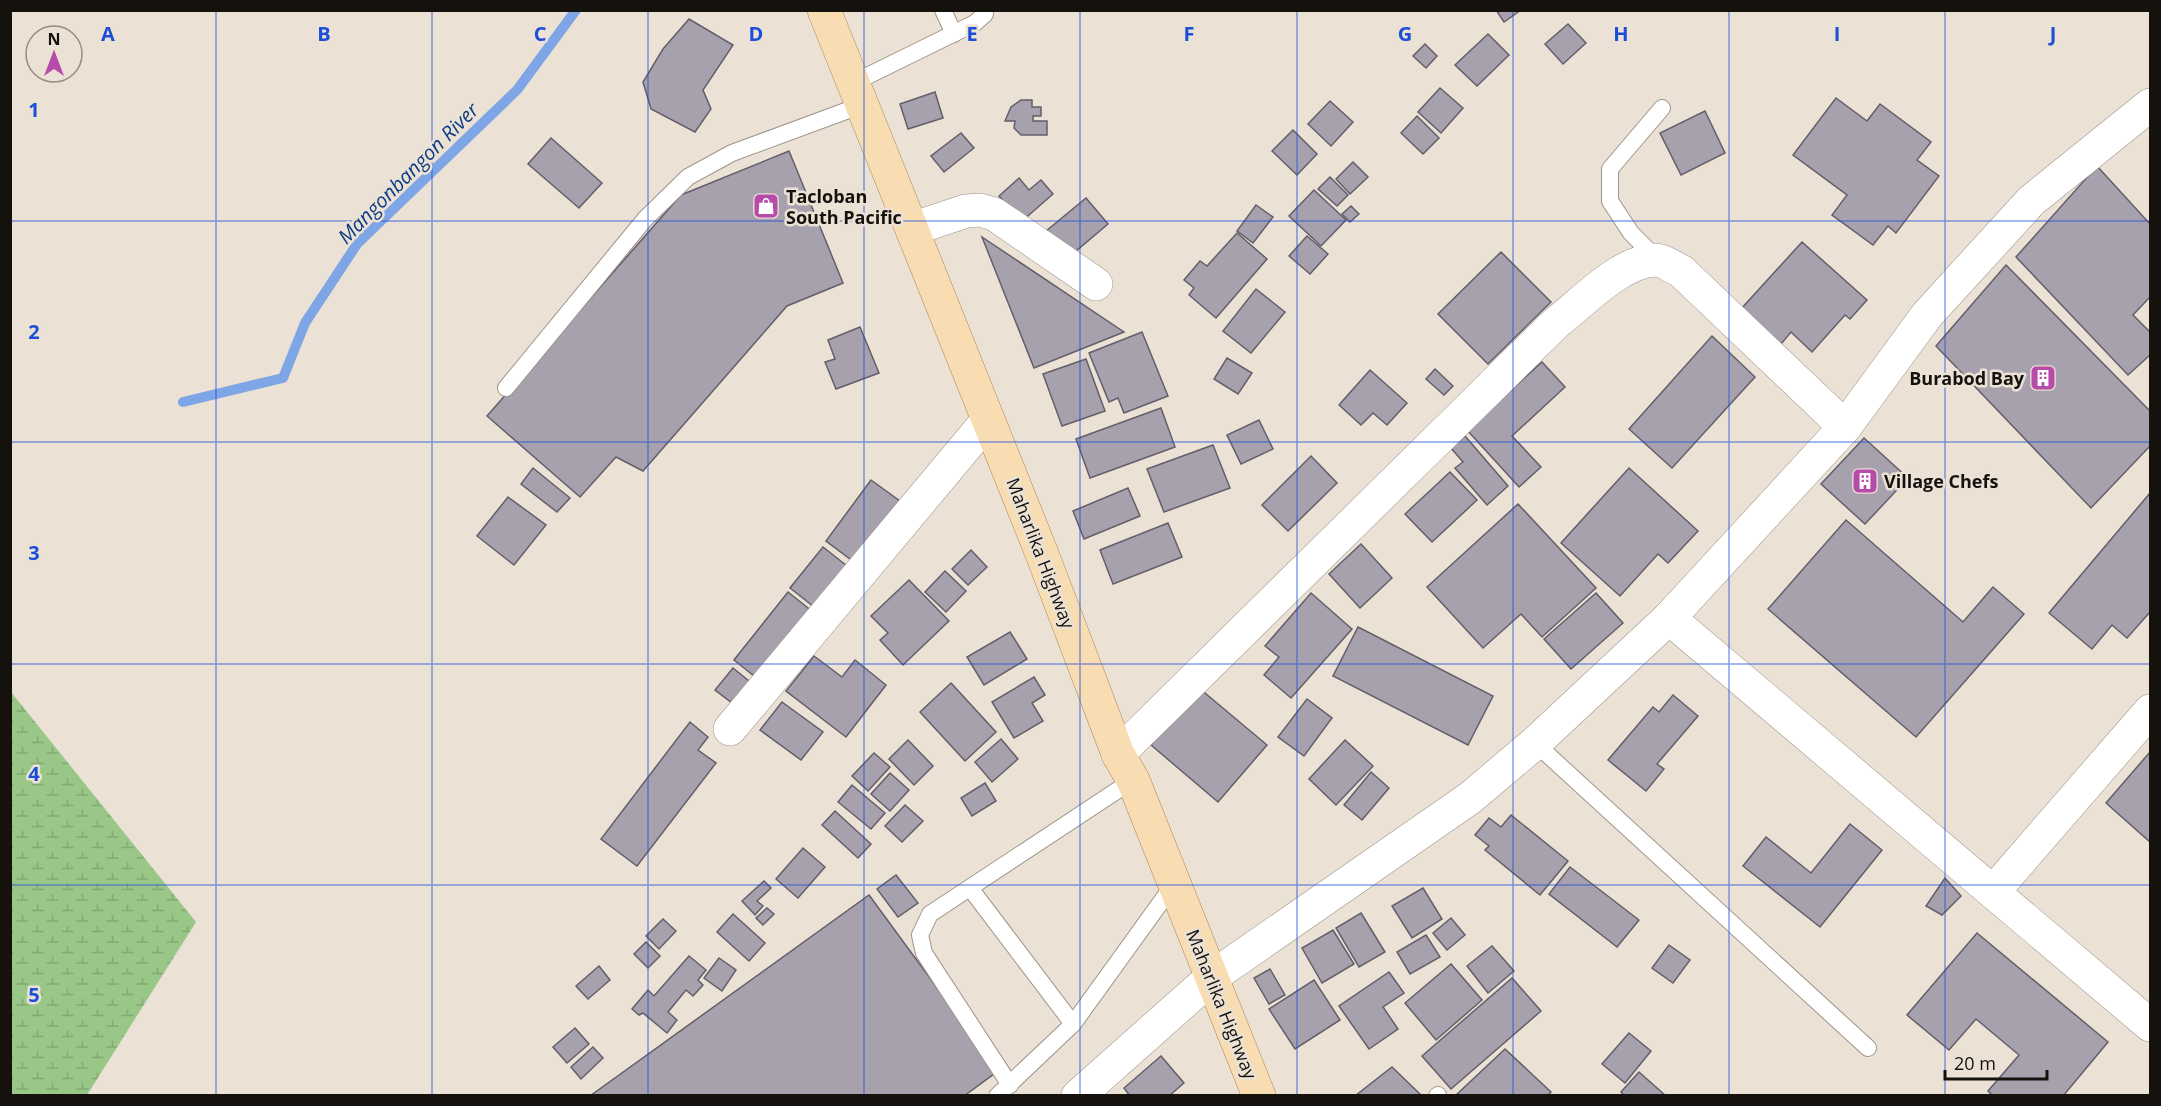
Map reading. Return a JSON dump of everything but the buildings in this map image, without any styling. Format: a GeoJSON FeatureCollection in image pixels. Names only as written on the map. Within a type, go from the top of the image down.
{"type":"FeatureCollection","features":[{"type":"Feature","properties":{"kind":"main road","name":"Maharlika Highway"},"geometry":{"type":"LineString","coordinates":[[824,10],[1259,1095]]}},
{"type":"Feature","properties":{"kind":"street"},"geometry":{"type":"LineString","coordinates":[[1078,1095],[1212,977],[1470,798],[1535,743],[1669,618],[1845,427],[1927,315],[2031,201],[2151,105]]}},
{"type":"Feature","properties":{"kind":"street"},"geometry":{"type":"LineString","coordinates":[[912,229],[966,211],[980,210],[994,214],[1096,284]]}},
{"type":"Feature","properties":{"kind":"street"},"geometry":{"type":"LineString","coordinates":[[1126,767],[1557,322],[1604,284],[1633,265],[1658,260],[1681,271],[1845,427]]}},
{"type":"Feature","properties":{"kind":"street"},"geometry":{"type":"LineString","coordinates":[[730,729],[988,420]]}},
{"type":"Feature","properties":{"kind":"street"},"geometry":{"type":"LineString","coordinates":[[1669,618],[2151,1025]]}},
{"type":"Feature","properties":{"kind":"street"},"geometry":{"type":"LineString","coordinates":[[1993,892],[2151,711]]}},
{"type":"Feature","properties":{"kind":"lane"},"geometry":{"type":"LineString","coordinates":[[943,10],[954,34]]}},
{"type":"Feature","properties":{"kind":"lane"},"geometry":{"type":"LineString","coordinates":[[506,388],[645,219],[688,177],[732,153],[857,94],[975,23],[985,14],[985,10]]}},
{"type":"Feature","properties":{"kind":"lane"},"geometry":{"type":"LineString","coordinates":[[1658,260],[1631,233],[1610,201],[1610,169],[1662,108]]}},
{"type":"Feature","properties":{"kind":"lane"},"geometry":{"type":"LineString","coordinates":[[1535,743],[1868,1048]]}},
{"type":"Feature","properties":{"kind":"lane"},"geometry":{"type":"LineString","coordinates":[[1126,767],[970,888],[930,914],[920,935],[924,953],[1004,1090],[1072,1024],[1174,884]]}},
{"type":"Feature","properties":{"kind":"lane"},"geometry":{"type":"LineString","coordinates":[[970,888],[1072,1024]]}},
{"type":"Feature","properties":{"kind":"green space"},"geometry":{"type":"Polygon","coordinates":[[[11,692],[196,922],[87,1095],[11,1095],[11,692]]]}},
{"type":"Feature","properties":{"kind":"waterway","name":"Mangonbangon River"},"geometry":{"type":"LineString","coordinates":[[183,402],[283,378],[305,323],[357,244],[517,90],[576,10]]}},
{"type":"Feature","properties":{"kind":"place","name":"Tacloban South Pacific"},"geometry":{"type":"Point","coordinates":[766,206]}},
{"type":"Feature","properties":{"kind":"place","name":"Burabod Bay"},"geometry":{"type":"Point","coordinates":[2043,378]}},
{"type":"Feature","properties":{"kind":"place","name":"Village Chefs"},"geometry":{"type":"Point","coordinates":[1865,481]}}]}
